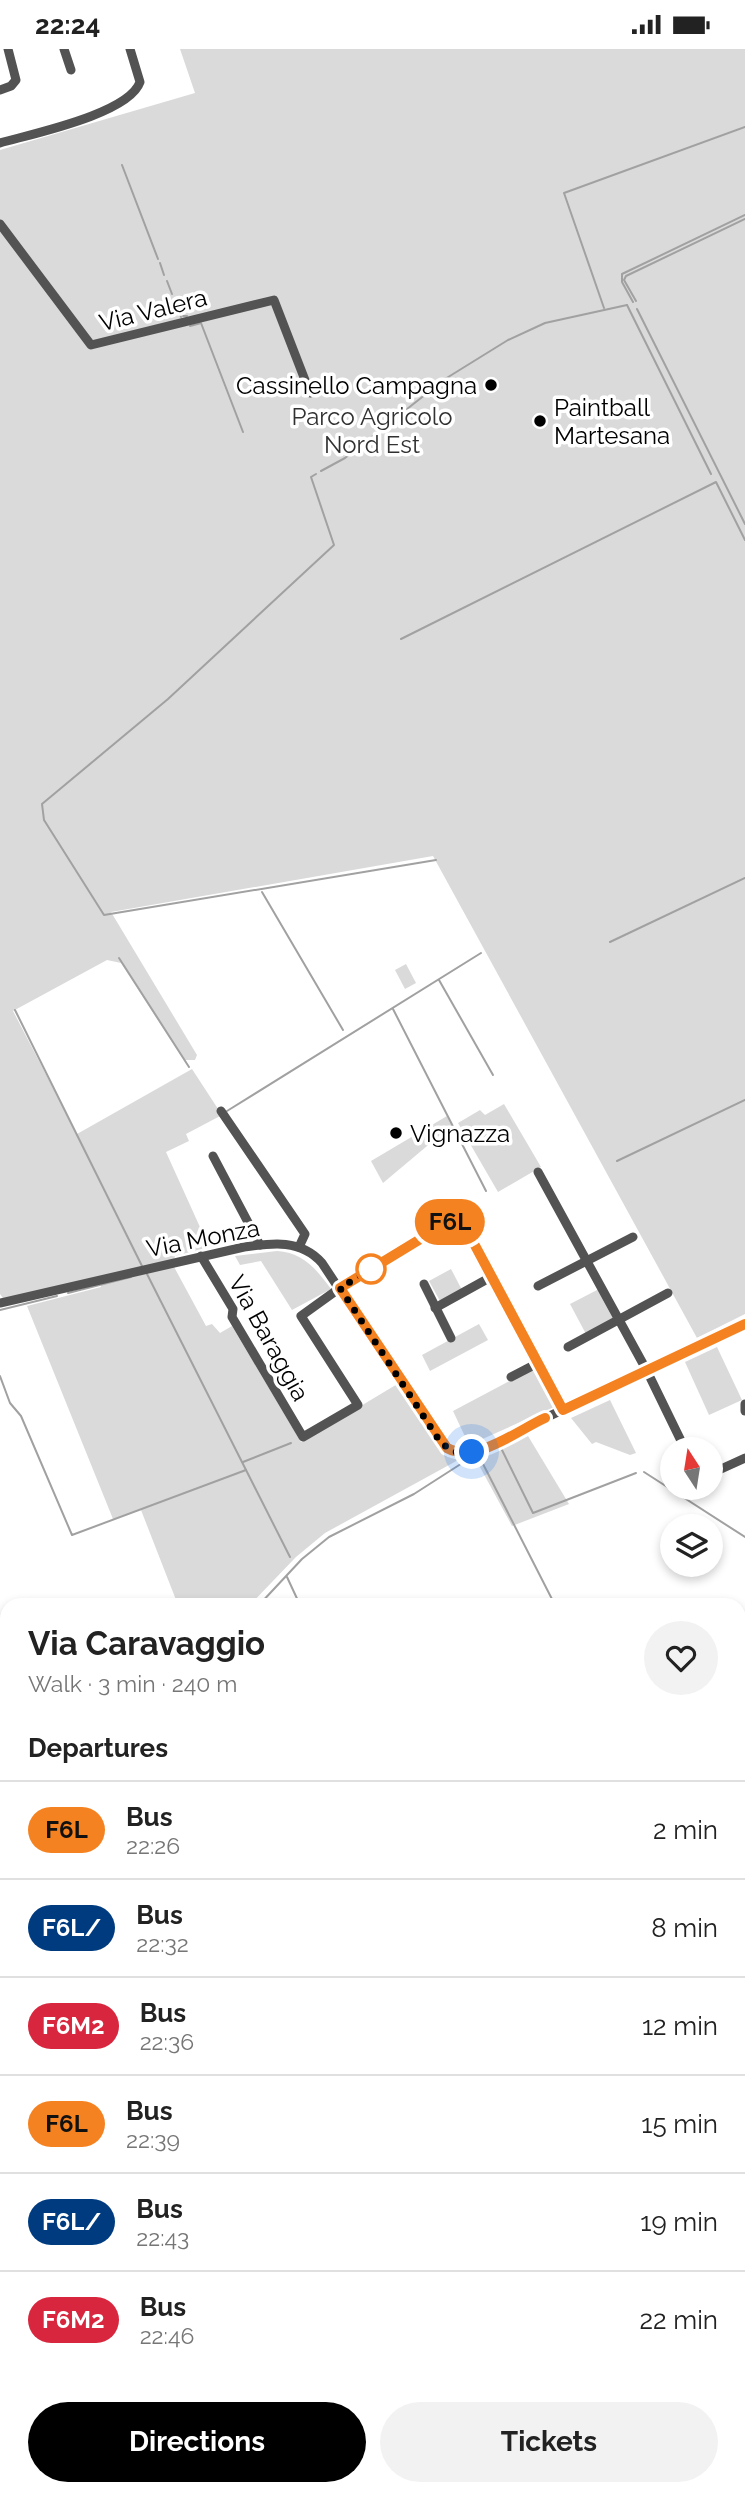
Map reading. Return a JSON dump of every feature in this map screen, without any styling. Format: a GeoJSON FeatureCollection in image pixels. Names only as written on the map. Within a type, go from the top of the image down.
{"type":"FeatureCollection","features":[{"type":"Feature","properties":{"kind":"street"},"geometry":{"type":"LineString","coordinates":[[0,90],[13,85],[16,80],[8,49]]}},
{"type":"Feature","properties":{"kind":"street"},"geometry":{"type":"LineString","coordinates":[[64,49],[71,70]]}},
{"type":"Feature","properties":{"kind":"street"},"geometry":{"type":"LineString","coordinates":[[0,143],[94,116],[132,94],[140,82],[130,49]]}},
{"type":"Feature","properties":{"kind":"street","name":"Via Valera"},"geometry":{"type":"LineString","coordinates":[[0,225],[91,345],[274,300],[310,393]]}},
{"type":"Feature","properties":{"kind":"street"},"geometry":{"type":"LineString","coordinates":[[221,1111],[305,1234],[299,1247],[317,1257],[340,1288],[420,1412],[449,1450],[461,1453],[475,1451],[745,1324]]}},
{"type":"Feature","properties":{"kind":"street"},"geometry":{"type":"LineString","coordinates":[[213,1156],[260,1245]]}},
{"type":"Feature","properties":{"kind":"street"},"geometry":{"type":"LineString","coordinates":[[538,1173],[647,1371],[679,1437]]}},
{"type":"Feature","properties":{"kind":"street"},"geometry":{"type":"LineString","coordinates":[[340,1288],[453,1221],[466,1225],[563,1410]]}},
{"type":"Feature","properties":{"kind":"street"},"geometry":{"type":"LineString","coordinates":[[538,1286],[634,1237]]}},
{"type":"Feature","properties":{"kind":"street","name":"Via Monza"},"geometry":{"type":"LineString","coordinates":[[0,1303],[201,1256],[260,1245],[299,1247]]}},
{"type":"Feature","properties":{"kind":"street","name":"Via Baraggia"},"geometry":{"type":"LineString","coordinates":[[201,1256],[303,1437],[358,1405],[301,1316],[340,1288]]}},
{"type":"Feature","properties":{"kind":"street"},"geometry":{"type":"LineString","coordinates":[[435,1308],[492,1277]]}},
{"type":"Feature","properties":{"kind":"street"},"geometry":{"type":"LineString","coordinates":[[424,1284],[451,1338]]}},
{"type":"Feature","properties":{"kind":"street"},"geometry":{"type":"LineString","coordinates":[[568,1347],[668,1293]]}},
{"type":"Feature","properties":{"kind":"street"},"geometry":{"type":"LineString","coordinates":[[511,1377],[538,1363]]}},
{"type":"Feature","properties":{"kind":"street"},"geometry":{"type":"LineString","coordinates":[[745,1404],[745,1411]]}},
{"type":"Feature","properties":{"kind":"street"},"geometry":{"type":"LineString","coordinates":[[723,1468],[745,1458]]}},
{"type":"Feature","properties":{"kind":"green space","name":"Parco Agricolo Nord Est"},"geometry":{"type":"Polygon","coordinates":[[[180,49],[745,49],[745,1314],[697,1338],[433,856],[111,912],[197,1055],[195,1060],[185,1060],[180,1054],[121,963],[107,960],[13,1011],[77,1134],[192,1069],[222,1115],[186,1134],[189,1141],[166,1152],[209,1247],[175,1256],[173,1265],[206,1326],[212,1324],[220,1333],[232,1326],[301,1442],[399,1383],[440,1446],[460,1459],[325,1533],[296,1557],[257,1598],[175,1598],[141,1510],[113,1519],[27,1306],[101,1287],[100,1283],[5,1301],[0,1294],[0,150],[195,93],[180,49]]]}},
{"type":"Feature","properties":{"kind":"green space"},"geometry":{"type":"Polygon","coordinates":[[[406,964],[416,983],[405,989],[395,970],[406,964]]]}},
{"type":"Feature","properties":{"kind":"green space"},"geometry":{"type":"Polygon","coordinates":[[[504,1104],[541,1167],[498,1192],[458,1123],[480,1110],[485,1115],[504,1104]]]}},
{"type":"Feature","properties":{"kind":"green space"},"geometry":{"type":"Polygon","coordinates":[[[447,1116],[452,1125],[383,1183],[371,1161],[447,1116]]]}},
{"type":"Feature","properties":{"kind":"green space"},"geometry":{"type":"Polygon","coordinates":[[[277,1251],[302,1258],[331,1289],[292,1310],[261,1261],[240,1265],[235,1256],[277,1251]]]}},
{"type":"Feature","properties":{"kind":"green space"},"geometry":{"type":"Polygon","coordinates":[[[451,1269],[462,1290],[440,1301],[429,1281],[451,1269]]]}},
{"type":"Feature","properties":{"kind":"green space"},"geometry":{"type":"Polygon","coordinates":[[[599,1289],[615,1318],[586,1334],[570,1304],[599,1289]]]}},
{"type":"Feature","properties":{"kind":"green space"},"geometry":{"type":"Polygon","coordinates":[[[479,1324],[488,1340],[430,1371],[422,1355],[479,1324]]]}},
{"type":"Feature","properties":{"kind":"green space"},"geometry":{"type":"Polygon","coordinates":[[[717,1347],[742,1400],[709,1415],[685,1362],[717,1347]]]}},
{"type":"Feature","properties":{"kind":"green space"},"geometry":{"type":"Polygon","coordinates":[[[534,1368],[554,1407],[469,1445],[453,1411],[534,1368]]]}},
{"type":"Feature","properties":{"kind":"green space"},"geometry":{"type":"Polygon","coordinates":[[[610,1400],[636,1453],[630,1455],[596,1442],[592,1444],[571,1418],[610,1400]]]}},
{"type":"Feature","properties":{"kind":"green space"},"geometry":{"type":"Polygon","coordinates":[[[525,1431],[569,1504],[512,1526],[474,1456],[525,1431]]]}},
{"type":"Feature","properties":{"kind":"waterway"},"geometry":{"type":"LineString","coordinates":[[604,308],[564,193],[745,127]]}},
{"type":"Feature","properties":{"kind":"waterway"},"geometry":{"type":"LineString","coordinates":[[122,165],[158,259]]}},
{"type":"Feature","properties":{"kind":"waterway"},"geometry":{"type":"LineString","coordinates":[[633,302],[622,282],[622,274],[745,215]]}},
{"type":"Feature","properties":{"kind":"waterway"},"geometry":{"type":"LineString","coordinates":[[636,301],[624,280],[626,276],[745,219]]}},
{"type":"Feature","properties":{"kind":"waterway"},"geometry":{"type":"LineString","coordinates":[[160,263],[164,275]]}},
{"type":"Feature","properties":{"kind":"waterway"},"geometry":{"type":"LineString","coordinates":[[167,281],[172,294]]}},
{"type":"Feature","properties":{"kind":"waterway"},"geometry":{"type":"LineString","coordinates":[[174,299],[181,317]]}},
{"type":"Feature","properties":{"kind":"waterway"},"geometry":{"type":"LineString","coordinates":[[627,305],[711,474]]}},
{"type":"Feature","properties":{"kind":"waterway"},"geometry":{"type":"LineString","coordinates":[[321,471],[345,458],[445,379],[508,340],[545,323],[627,305]]}},
{"type":"Feature","properties":{"kind":"waterway"},"geometry":{"type":"LineString","coordinates":[[637,309],[745,524]]}},
{"type":"Feature","properties":{"kind":"waterway"},"geometry":{"type":"LineString","coordinates":[[190,326],[201,323],[243,432]]}},
{"type":"Feature","properties":{"kind":"waterway"},"geometry":{"type":"LineString","coordinates":[[316,474],[311,477],[334,545],[168,699],[42,804],[44,820],[104,915],[436,860]]}},
{"type":"Feature","properties":{"kind":"waterway"},"geometry":{"type":"LineString","coordinates":[[401,639],[716,482],[745,540]]}},
{"type":"Feature","properties":{"kind":"waterway"},"geometry":{"type":"LineString","coordinates":[[610,942],[745,878]]}},
{"type":"Feature","properties":{"kind":"waterway"},"geometry":{"type":"LineString","coordinates":[[262,892],[343,1030]]}},
{"type":"Feature","properties":{"kind":"waterway"},"geometry":{"type":"LineString","coordinates":[[227,1111],[481,953]]}},
{"type":"Feature","properties":{"kind":"waterway"},"geometry":{"type":"LineString","coordinates":[[119,958],[189,1067]]}},
{"type":"Feature","properties":{"kind":"waterway"},"geometry":{"type":"LineString","coordinates":[[439,980],[493,1075]]}},
{"type":"Feature","properties":{"kind":"waterway"},"geometry":{"type":"LineString","coordinates":[[393,1009],[486,1191]]}},
{"type":"Feature","properties":{"kind":"waterway"},"geometry":{"type":"LineString","coordinates":[[15,1010],[142,1266]]}},
{"type":"Feature","properties":{"kind":"waterway"},"geometry":{"type":"LineString","coordinates":[[617,1161],[745,1100]]}},
{"type":"Feature","properties":{"kind":"waterway"},"geometry":{"type":"LineString","coordinates":[[147,1274],[290,1557]]}},
{"type":"Feature","properties":{"kind":"waterway"},"geometry":{"type":"LineString","coordinates":[[68,1293],[131,1277]]}},
{"type":"Feature","properties":{"kind":"waterway"},"geometry":{"type":"LineString","coordinates":[[0,1310],[57,1296]]}},
{"type":"Feature","properties":{"kind":"waterway"},"geometry":{"type":"LineString","coordinates":[[0,1376],[10,1403],[21,1416],[72,1535],[246,1470]]}},
{"type":"Feature","properties":{"kind":"waterway"},"geometry":{"type":"LineString","coordinates":[[422,1423],[445,1455],[455,1458]]}},
{"type":"Feature","properties":{"kind":"waterway"},"geometry":{"type":"LineString","coordinates":[[243,1462],[291,1443]]}},
{"type":"Feature","properties":{"kind":"waterway"},"geometry":{"type":"LineString","coordinates":[[482,1457],[501,1448],[533,1513],[636,1473]]}},
{"type":"Feature","properties":{"kind":"waterway"},"geometry":{"type":"LineString","coordinates":[[464,1458],[473,1461]]}},
{"type":"Feature","properties":{"kind":"waterway"},"geometry":{"type":"LineString","coordinates":[[480,1458],[551,1598]]}},
{"type":"Feature","properties":{"kind":"waterway"},"geometry":{"type":"LineString","coordinates":[[266,1598],[302,1559],[329,1537],[414,1494],[467,1460]]}},
{"type":"Feature","properties":{"kind":"waterway"},"geometry":{"type":"LineString","coordinates":[[644,1472],[745,1537]]}},
{"type":"Feature","properties":{"kind":"waterway"},"geometry":{"type":"LineString","coordinates":[[287,1577],[297,1598]]}},
{"type":"Feature","properties":{"kind":"bus line","name":"F6L"},"geometry":{"type":"LineString","coordinates":[[545,1418],[475,1451],[457,1453],[447,1448],[414,1403],[340,1288],[450,1221],[460,1221],[466,1225],[563,1410],[745,1324]]}},
{"type":"Feature","properties":{"kind":"place","name":"Cassinello Campagna"},"geometry":{"type":"Point","coordinates":[491,385]}},
{"type":"Feature","properties":{"kind":"place","name":"Paintball Martesana"},"geometry":{"type":"Point","coordinates":[540,421]}},
{"type":"Feature","properties":{"kind":"place","name":"Vignazza"},"geometry":{"type":"Point","coordinates":[396,1133]}},
{"type":"Feature","properties":{"kind":"route"},"geometry":{"type":"LineString","coordinates":[[371,1269],[340,1288],[441,1443],[454,1452],[472,1452]]}}]}
